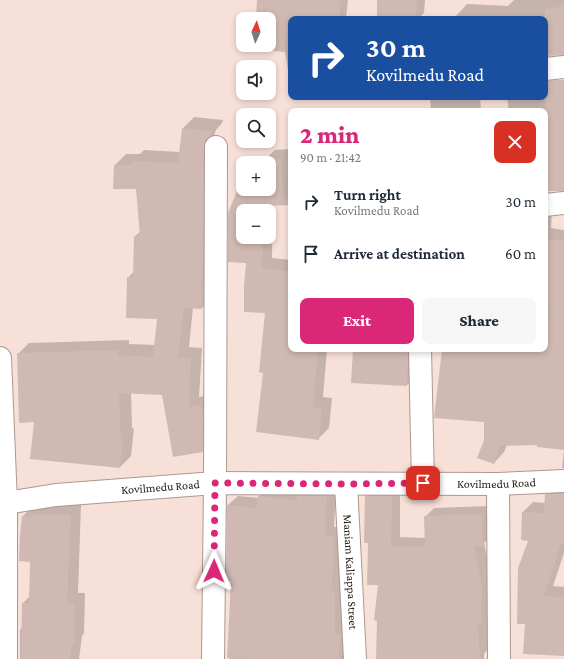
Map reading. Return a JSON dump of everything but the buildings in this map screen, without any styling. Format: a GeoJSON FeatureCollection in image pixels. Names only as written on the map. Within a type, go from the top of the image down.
{"type":"FeatureCollection","features":[{"type":"Feature","properties":{"kind":"street"},"geometry":{"type":"LineString","coordinates":[[548,69],[564,67]]}},
{"type":"Feature","properties":{"kind":"street"},"geometry":{"type":"LineString","coordinates":[[213,659],[216,147]]}},
{"type":"Feature","properties":{"kind":"street"},"geometry":{"type":"LineString","coordinates":[[548,205],[564,203]]}},
{"type":"Feature","properties":{"kind":"street"},"geometry":{"type":"LineString","coordinates":[[420,352],[423,483]]}},
{"type":"Feature","properties":{"kind":"street"},"geometry":{"type":"LineString","coordinates":[[0,358],[6,659]]}},
{"type":"Feature","properties":{"kind":"street","name":"Kovilmedu Road"},"geometry":{"type":"LineString","coordinates":[[3,506],[56,495],[215,483],[498,484],[564,481]]}},
{"type":"Feature","properties":{"kind":"street","name":"Maniam Kaliappa Street"},"geometry":{"type":"LineString","coordinates":[[346,484],[355,659]]}},
{"type":"Feature","properties":{"kind":"street"},"geometry":{"type":"LineString","coordinates":[[498,484],[499,659]]}},
{"type":"Feature","properties":{"kind":"route"},"geometry":{"type":"LineString","coordinates":[[214,571],[215,483],[423,483]]}}]}
